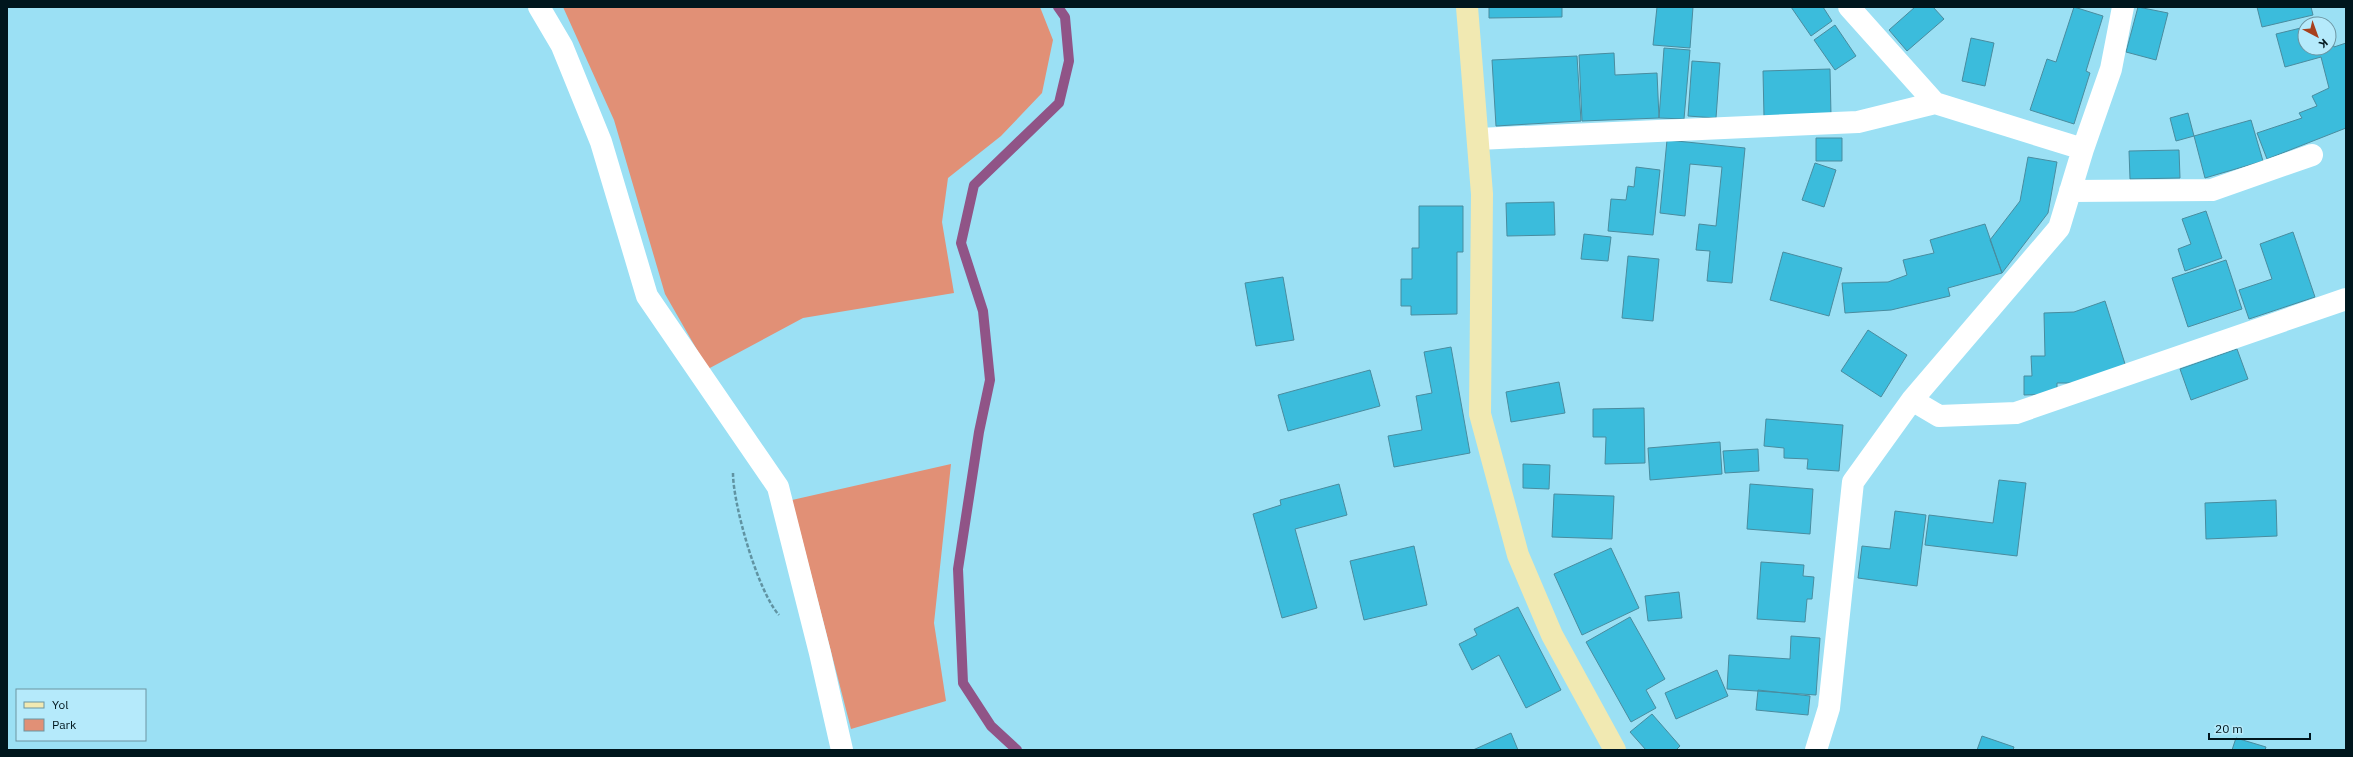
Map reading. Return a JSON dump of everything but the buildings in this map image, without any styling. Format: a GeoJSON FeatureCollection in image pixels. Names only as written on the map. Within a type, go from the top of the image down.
{"type":"FeatureCollection","features":[{"type":"Feature","properties":{"kind":"street"},"geometry":{"type":"LineString","coordinates":[[539,7],[562,46],[601,142],[647,296],[778,487],[820,652],[842,750]]}},
{"type":"Feature","properties":{"kind":"street"},"geometry":{"type":"LineString","coordinates":[[1467,7],[1482,194],[1480,414],[1518,555],[1552,635],[1615,750]]}},
{"type":"Feature","properties":{"kind":"street"},"geometry":{"type":"LineString","coordinates":[[1849,7],[1935,103],[2083,149]]}},
{"type":"Feature","properties":{"kind":"street"},"geometry":{"type":"LineString","coordinates":[[1816,750],[1829,708],[1853,482],[1912,400],[2059,228],[2083,149],[2111,69],[2123,7]]}},
{"type":"Feature","properties":{"kind":"street"},"geometry":{"type":"LineString","coordinates":[[1478,139],[1858,122],[1935,103]]}},
{"type":"Feature","properties":{"kind":"street"},"geometry":{"type":"LineString","coordinates":[[2070,191],[2212,190],[2312,155]]}},
{"type":"Feature","properties":{"kind":"street"},"geometry":{"type":"LineString","coordinates":[[1912,400],[1939,416],[2016,413],[2346,299]]}},
{"type":"Feature","properties":{"kind":"path"},"geometry":{"type":"LineString","coordinates":[[733,470],[733,486],[750,553],[772,607],[782,618]]}},
{"type":"Feature","properties":{"kind":"green space"},"geometry":{"type":"Polygon","coordinates":[[[563,7],[1040,7],[1053,40],[1042,93],[1001,136],[948,178],[942,222],[954,293],[803,318],[708,369],[665,294],[614,120],[563,7]]]}},
{"type":"Feature","properties":{"kind":"green space"},"geometry":{"type":"Polygon","coordinates":[[[951,464],[934,623],[946,701],[851,729],[792,500],[951,464]]]}},
{"type":"Feature","properties":{"kind":"waterway"},"geometry":{"type":"LineString","coordinates":[[1017,750],[991,726],[963,683],[958,569],[979,432],[990,380],[983,311],[961,243],[974,185],[1059,103],[1069,61],[1065,17],[1058,7]]}}]}
